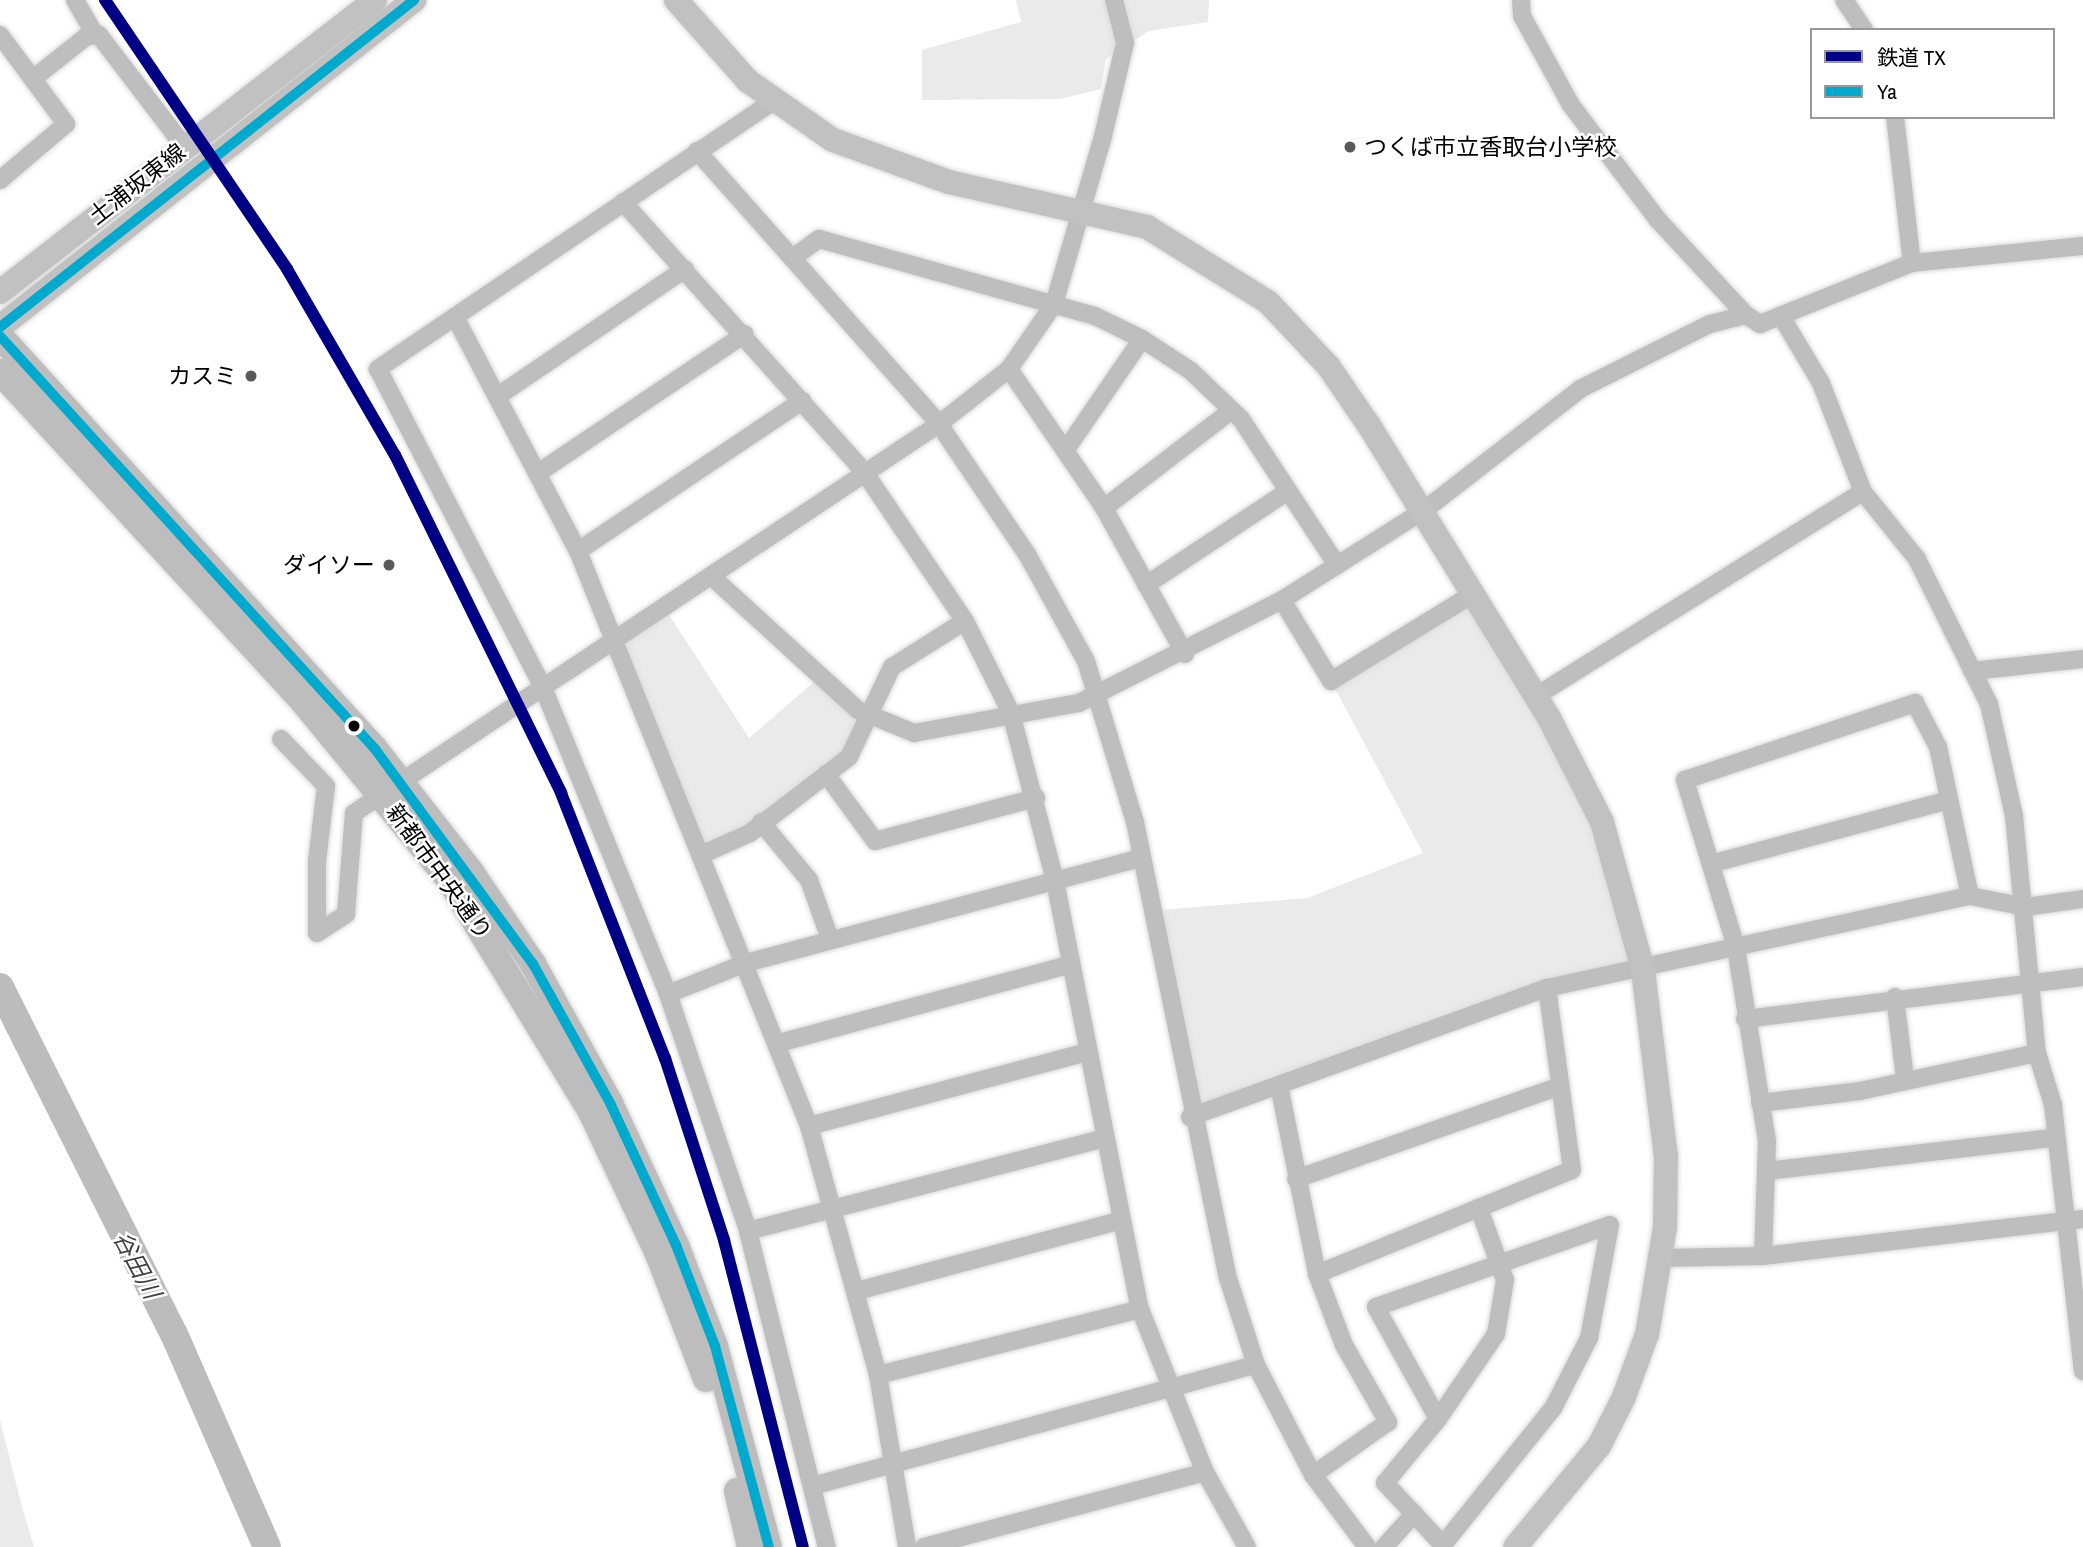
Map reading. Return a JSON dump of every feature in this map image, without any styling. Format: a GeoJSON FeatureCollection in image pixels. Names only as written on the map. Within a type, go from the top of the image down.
{"type":"FeatureCollection","features":[{"type":"Feature","properties":{"kind":"main road","name":"新都市中央通り"},"geometry":{"type":"LineString","coordinates":[[0,336],[391,787],[533,964],[639,1162],[715,1346],[769,1547]]}},
{"type":"Feature","properties":{"kind":"main road","name":"新都市中央通り"},"geometry":{"type":"LineString","coordinates":[[0,372],[391,787],[515,980],[627,1182],[698,1354],[750,1547]]}},
{"type":"Feature","properties":{"kind":"street"},"geometry":{"type":"LineString","coordinates":[[75,0],[94,33],[184,146]]}},
{"type":"Feature","properties":{"kind":"street","name":"土浦坂東線"},"geometry":{"type":"LineString","coordinates":[[0,292],[184,146],[375,0]]}},
{"type":"Feature","properties":{"kind":"street","name":"土浦坂東線"},"geometry":{"type":"LineString","coordinates":[[0,327],[414,0]]}},
{"type":"Feature","properties":{"kind":"street"},"geometry":{"type":"LineString","coordinates":[[676,0],[720,55],[775,100],[833,139],[886,164],[1147,227],[1268,302],[1329,367],[1423,511],[1536,696],[1602,822],[1643,970],[1666,1156],[1661,1258],[1647,1334],[1624,1397],[1599,1446],[1515,1547]]}},
{"type":"Feature","properties":{"kind":"street"},"geometry":{"type":"LineString","coordinates":[[281,739],[326,786],[317,861],[317,933],[346,914],[354,813],[542,685],[939,424],[1009,369],[1054,304],[1078,210],[1122,66],[1125,43],[1115,0]]}},
{"type":"Feature","properties":{"kind":"street"},"geometry":{"type":"LineString","coordinates":[[1521,0],[1522,16],[1571,105],[1658,220],[1746,315],[1760,324],[1912,263],[2083,246]]}},
{"type":"Feature","properties":{"kind":"street"},"geometry":{"type":"LineString","coordinates":[[1844,0],[1863,28]]}},
{"type":"Feature","properties":{"kind":"street"},"geometry":{"type":"LineString","coordinates":[[34,78],[94,33]]}},
{"type":"Feature","properties":{"kind":"street"},"geometry":{"type":"LineString","coordinates":[[0,35],[66,124],[0,180]]}},
{"type":"Feature","properties":{"kind":"street"},"geometry":{"type":"LineString","coordinates":[[775,100],[378,369],[542,685],[668,994],[748,1231],[816,1485],[827,1547]]}},
{"type":"Feature","properties":{"kind":"street"},"geometry":{"type":"LineString","coordinates":[[1895,119],[1912,263]]}},
{"type":"Feature","properties":{"kind":"street"},"geometry":{"type":"LineString","coordinates":[[697,151],[794,257],[939,424],[1028,556],[1098,697],[1142,858],[1190,1116],[1256,1365],[1313,1475],[1367,1547]]}},
{"type":"Feature","properties":{"kind":"street"},"geometry":{"type":"LineString","coordinates":[[623,202],[745,334],[864,473],[965,621],[1011,713],[1036,798],[1055,881],[1140,1308],[1205,1472],[1248,1547]]}},
{"type":"Feature","properties":{"kind":"street"},"geometry":{"type":"LineString","coordinates":[[794,257],[819,239],[1054,304],[1142,339],[1232,410],[1336,565]]}},
{"type":"Feature","properties":{"kind":"street"},"geometry":{"type":"LineString","coordinates":[[498,396],[685,269]]}},
{"type":"Feature","properties":{"kind":"street"},"geometry":{"type":"LineString","coordinates":[[711,576],[870,716],[914,733],[1098,697],[1185,654],[1282,600],[1423,511],[1580,389],[1710,324],[1746,315]]}},
{"type":"Feature","properties":{"kind":"street"},"geometry":{"type":"LineString","coordinates":[[1781,316],[1821,383],[1863,492],[1917,559],[1972,671],[2002,754],[2026,906],[2037,1053],[2053,1105],[2054,1138],[2075,1220],[2083,1371]]}},
{"type":"Feature","properties":{"kind":"street"},"geometry":{"type":"LineString","coordinates":[[455,317],[578,551],[779,1043],[809,1126],[857,1291],[878,1375],[890,1465],[908,1547]]}},
{"type":"Feature","properties":{"kind":"street"},"geometry":{"type":"LineString","coordinates":[[538,473],[745,334]]}},
{"type":"Feature","properties":{"kind":"street"},"geometry":{"type":"LineString","coordinates":[[1065,451],[1142,339]]}},
{"type":"Feature","properties":{"kind":"street"},"geometry":{"type":"LineString","coordinates":[[1009,369],[1104,508],[1185,654]]}},
{"type":"Feature","properties":{"kind":"street"},"geometry":{"type":"LineString","coordinates":[[578,551],[803,401]]}},
{"type":"Feature","properties":{"kind":"street"},"geometry":{"type":"LineString","coordinates":[[1104,508],[1232,410]]}},
{"type":"Feature","properties":{"kind":"street"},"geometry":{"type":"LineString","coordinates":[[1146,585],[1288,491]]}},
{"type":"Feature","properties":{"kind":"street"},"geometry":{"type":"LineString","coordinates":[[1536,696],[1863,492]]}},
{"type":"Feature","properties":{"kind":"street"},"geometry":{"type":"LineString","coordinates":[[1282,600],[1331,681],[1473,594]]}},
{"type":"Feature","properties":{"kind":"street"},"geometry":{"type":"LineString","coordinates":[[703,854],[761,822],[849,757],[892,667],[965,621]]}},
{"type":"Feature","properties":{"kind":"street"},"geometry":{"type":"LineString","coordinates":[[1972,671],[2083,659]]}},
{"type":"Feature","properties":{"kind":"street"},"geometry":{"type":"LineString","coordinates":[[1763,1256],[1767,1171],[1760,1103],[1736,947],[1714,863],[1685,780],[1915,703],[1938,747],[1970,896]]}},
{"type":"Feature","properties":{"kind":"street"},"geometry":{"type":"LineString","coordinates":[[826,774],[875,841],[1036,798]]}},
{"type":"Feature","properties":{"kind":"street"},"geometry":{"type":"LineString","coordinates":[[1714,863],[1949,800]]}},
{"type":"Feature","properties":{"kind":"street"},"geometry":{"type":"LineString","coordinates":[[761,822],[808,880],[830,939]]}},
{"type":"Feature","properties":{"kind":"street"},"geometry":{"type":"LineString","coordinates":[[668,994],[746,963],[1142,858]]}},
{"type":"Feature","properties":{"kind":"street"},"geometry":{"type":"LineString","coordinates":[[1190,1116],[1547,988],[1643,970],[1970,896],[2026,906],[2083,899]]}},
{"type":"Feature","properties":{"kind":"street"},"geometry":{"type":"LineString","coordinates":[[779,1043],[1072,964]]}},
{"type":"Feature","properties":{"kind":"street"},"geometry":{"type":"LineString","coordinates":[[1745,1019],[1895,997],[2083,978]]}},
{"type":"Feature","properties":{"kind":"street"},"geometry":{"type":"LineString","coordinates":[[1317,1274],[1572,1170],[1547,988]]}},
{"type":"Feature","properties":{"kind":"street"},"geometry":{"type":"LineString","coordinates":[[1895,997],[1905,1079]]}},
{"type":"Feature","properties":{"kind":"street"},"geometry":{"type":"LineString","coordinates":[[809,1126],[1087,1052]]}},
{"type":"Feature","properties":{"kind":"street"},"geometry":{"type":"LineString","coordinates":[[1760,1103],[1905,1079],[2037,1053]]}},
{"type":"Feature","properties":{"kind":"street"},"geometry":{"type":"LineString","coordinates":[[1279,1084],[1317,1274],[1344,1345],[1388,1422],[1313,1475]]}},
{"type":"Feature","properties":{"kind":"street"},"geometry":{"type":"LineString","coordinates":[[1296,1179],[1560,1086]]}},
{"type":"Feature","properties":{"kind":"street"},"geometry":{"type":"LineString","coordinates":[[748,1231],[1105,1138]]}},
{"type":"Feature","properties":{"kind":"street"},"geometry":{"type":"LineString","coordinates":[[1767,1171],[2054,1138]]}},
{"type":"Feature","properties":{"kind":"street"},"geometry":{"type":"LineString","coordinates":[[1438,1419],[1376,1307],[1499,1262],[1611,1225],[1589,1338],[1553,1408],[1443,1545],[1385,1483],[1438,1419],[1496,1334],[1505,1280],[1499,1262],[1479,1208]]}},
{"type":"Feature","properties":{"kind":"street"},"geometry":{"type":"LineString","coordinates":[[857,1291],[1122,1220]]}},
{"type":"Feature","properties":{"kind":"street"},"geometry":{"type":"LineString","coordinates":[[1661,1258],[1763,1256],[2075,1220]]}},
{"type":"Feature","properties":{"kind":"street"},"geometry":{"type":"LineString","coordinates":[[878,1375],[1140,1308]]}},
{"type":"Feature","properties":{"kind":"street"},"geometry":{"type":"LineString","coordinates":[[816,1485],[1256,1365]]}},
{"type":"Feature","properties":{"kind":"street"},"geometry":{"type":"LineString","coordinates":[[924,1547],[1205,1472]]}},
{"type":"Feature","properties":{"kind":"street"},"geometry":{"type":"LineString","coordinates":[[1384,1547],[1414,1514]]}},
{"type":"Feature","properties":{"kind":"shaded area"},"geometry":{"type":"Polygon","coordinates":[[[1016,0],[1209,0],[1208,22],[1149,31],[1106,59],[1101,89],[1060,99],[922,100],[922,50],[1021,22],[1016,0]]]}},
{"type":"Feature","properties":{"kind":"shaded area"},"geometry":{"type":"Polygon","coordinates":[[[1473,594],[1602,822],[1643,970],[1547,988],[1190,1117],[1148,911],[1307,898],[1423,853],[1331,681],[1473,594]]]}},
{"type":"Feature","properties":{"kind":"shaded area"},"geometry":{"type":"Polygon","coordinates":[[[664,607],[749,738],[821,676],[871,716],[849,757],[703,854],[613,639],[664,607]]]}},
{"type":"Feature","properties":{"kind":"shaded area"},"geometry":{"type":"Polygon","coordinates":[[[0,1420],[22,1507],[34,1547],[0,1547],[0,1420]]]}},
{"type":"Feature","properties":{"kind":"waterway","name":"谷田川"},"geometry":{"type":"LineString","coordinates":[[0,987],[174,1334],[267,1547]]}},
{"type":"Feature","properties":{"kind":"rail line","name":"TX"},"geometry":{"type":"LineString","coordinates":[[105,0],[287,269],[395,455],[561,793],[665,1058],[724,1240],[803,1547]]}},
{"type":"Feature","properties":{"kind":"transit line","name":"Ya"},"geometry":{"type":"LineString","coordinates":[[0,327],[414,0]]}},
{"type":"Feature","properties":{"kind":"transit line","name":"Ya"},"geometry":{"type":"LineString","coordinates":[[0,336],[375,749],[533,964],[610,1103],[676,1245],[715,1346],[769,1547]]}},
{"type":"Feature","properties":{"kind":"place","name":"つくば市立香取台小学校"},"geometry":{"type":"Point","coordinates":[1350,147]}},
{"type":"Feature","properties":{"kind":"place","name":"カスミ"},"geometry":{"type":"Point","coordinates":[251,376]}},
{"type":"Feature","properties":{"kind":"place","name":"ダイソー"},"geometry":{"type":"Point","coordinates":[389,565]}}]}
